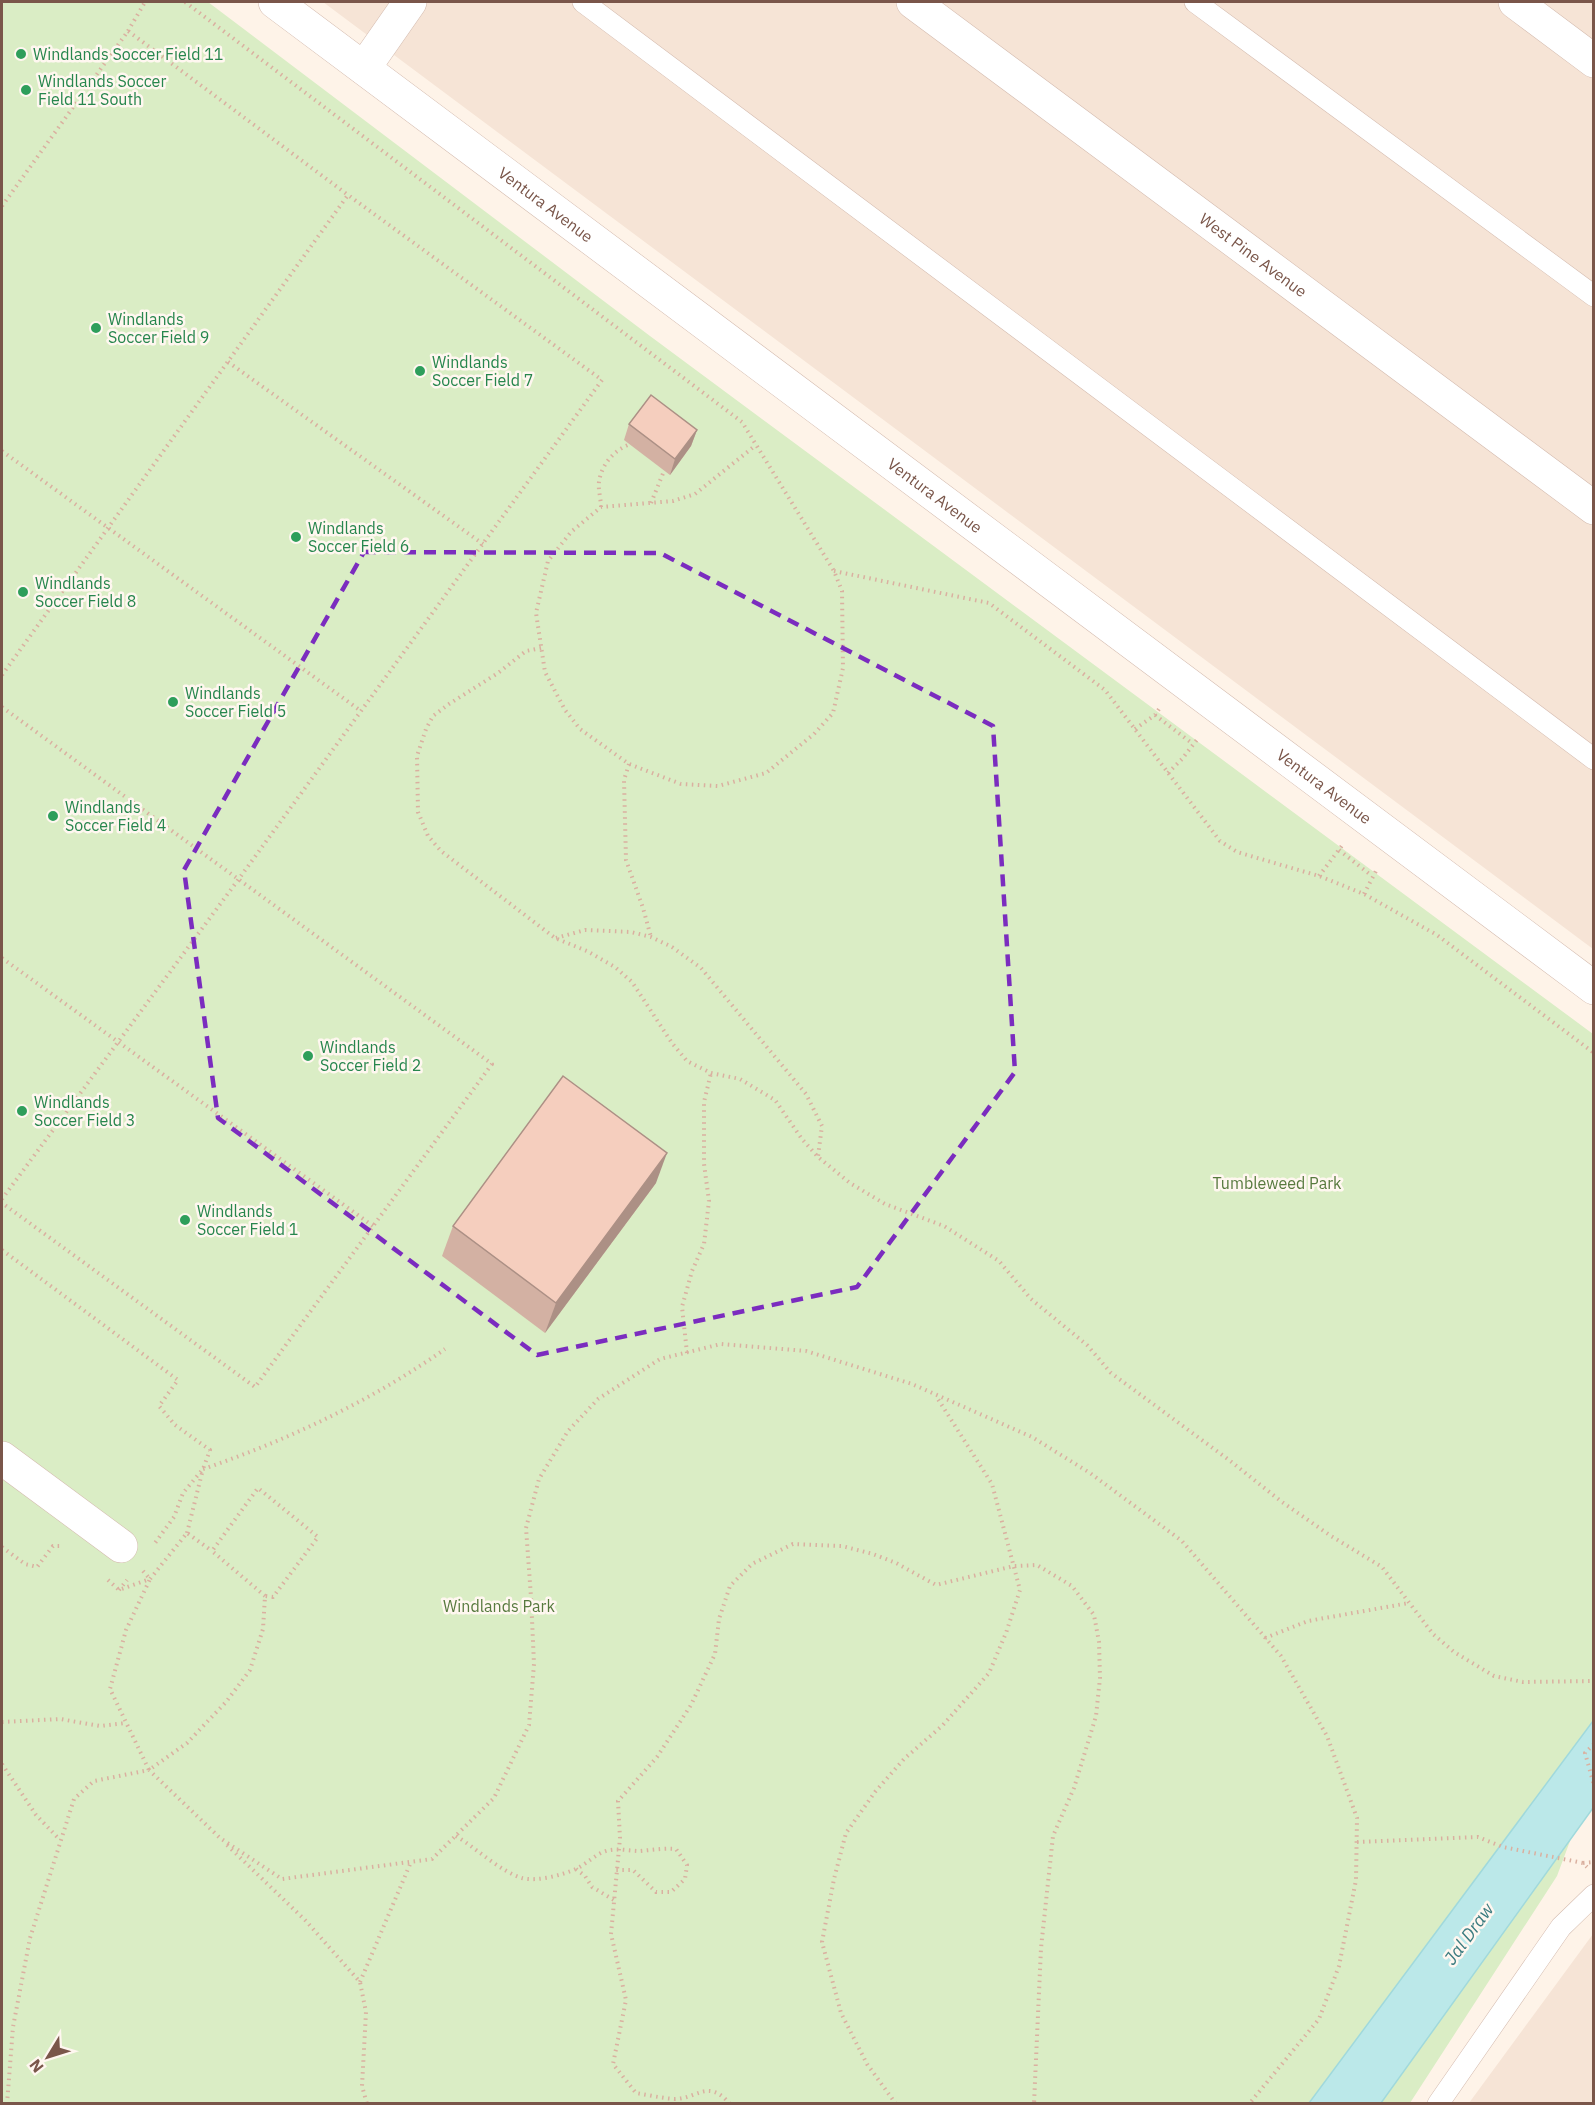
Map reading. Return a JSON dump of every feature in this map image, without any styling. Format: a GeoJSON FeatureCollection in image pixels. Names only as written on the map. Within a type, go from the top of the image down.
{"type":"FeatureCollection","features":[{"type":"Feature","properties":{"kind":"street","name":"Ventura Avenue"},"geometry":{"type":"LineString","coordinates":[[275,2],[1593,988]]}},
{"type":"Feature","properties":{"kind":"street"},"geometry":{"type":"LineString","coordinates":[[364,68],[410,2]]}},
{"type":"Feature","properties":{"kind":"street","name":"West Pine Avenue"},"geometry":{"type":"LineString","coordinates":[[913,2],[1593,508]]}},
{"type":"Feature","properties":{"kind":"street"},"geometry":{"type":"LineString","coordinates":[[1515,2],[1593,61]]}},
{"type":"Feature","properties":{"kind":"street"},"geometry":{"type":"LineString","coordinates":[[2,1458],[130,1556]]}},
{"type":"Feature","properties":{"kind":"lane"},"geometry":{"type":"LineString","coordinates":[[583,2],[1593,759]]}},
{"type":"Feature","properties":{"kind":"lane"},"geometry":{"type":"LineString","coordinates":[[1195,2],[1593,296]]}},
{"type":"Feature","properties":{"kind":"lane"},"geometry":{"type":"LineString","coordinates":[[1438,2103],[1561,1927],[1593,1895]]}},
{"type":"Feature","properties":{"kind":"path"},"geometry":{"type":"LineString","coordinates":[[2,206],[128,31],[145,2]]}},
{"type":"Feature","properties":{"kind":"path"},"geometry":{"type":"LineString","coordinates":[[185,2],[742,422],[834,571],[842,591],[843,668],[833,713],[814,734],[766,773],[718,786],[681,784],[629,764],[580,729],[564,710],[545,672],[536,613],[548,561],[571,532],[601,507],[673,501],[695,494],[756,445]]}},
{"type":"Feature","properties":{"kind":"path"},"geometry":{"type":"LineString","coordinates":[[2,707],[238,880],[492,1064],[255,1387],[2,1201],[238,880],[602,380],[128,31]]}},
{"type":"Feature","properties":{"kind":"path"},"geometry":{"type":"LineString","coordinates":[[2,675],[348,195]]}},
{"type":"Feature","properties":{"kind":"path"},"geometry":{"type":"LineString","coordinates":[[228,362],[483,544]]}},
{"type":"Feature","properties":{"kind":"path"},"geometry":{"type":"LineString","coordinates":[[601,507],[599,482],[606,463],[618,449],[628,445]]}},
{"type":"Feature","properties":{"kind":"path"},"geometry":{"type":"LineString","coordinates":[[2,451],[361,711]]}},
{"type":"Feature","properties":{"kind":"path"},"geometry":{"type":"LineString","coordinates":[[651,503],[664,471]]}},
{"type":"Feature","properties":{"kind":"path"},"geometry":{"type":"LineString","coordinates":[[834,571],[989,603],[1105,690],[1220,841],[1237,852],[1319,876],[1364,894],[1437,935],[1593,1053]]}},
{"type":"Feature","properties":{"kind":"path"},"geometry":{"type":"LineString","coordinates":[[541,648],[526,651],[498,673],[449,704],[433,716],[426,729],[417,756],[418,812],[428,836],[441,851],[555,938],[587,951],[624,975],[632,982],[672,1043],[687,1060],[711,1073],[740,1079],[775,1100],[802,1139],[818,1157],[850,1183],[885,1204],[944,1226],[999,1261],[1031,1299],[1087,1345],[1111,1372],[1230,1460],[1282,1502],[1331,1536],[1382,1567],[1433,1634],[1447,1646],[1494,1676],[1523,1682],[1593,1681]]}},
{"type":"Feature","properties":{"kind":"path"},"geometry":{"type":"LineString","coordinates":[[1168,773],[1182,759],[1220,709]]}},
{"type":"Feature","properties":{"kind":"path"},"geometry":{"type":"LineString","coordinates":[[1155,714],[1193,744]]}},
{"type":"Feature","properties":{"kind":"path"},"geometry":{"type":"LineString","coordinates":[[629,764],[624,780],[626,860],[644,908],[651,937]]}},
{"type":"Feature","properties":{"kind":"path"},"geometry":{"type":"LineString","coordinates":[[1339,850],[1372,876]]}},
{"type":"Feature","properties":{"kind":"path"},"geometry":{"type":"LineString","coordinates":[[555,938],[585,930],[631,932],[651,937],[672,947],[701,968],[806,1094],[822,1126],[818,1157]]}},
{"type":"Feature","properties":{"kind":"path"},"geometry":{"type":"LineString","coordinates":[[2,958],[373,1226]]}},
{"type":"Feature","properties":{"kind":"path"},"geometry":{"type":"LineString","coordinates":[[687,1353],[682,1307],[692,1271],[704,1244],[709,1201],[704,1164],[704,1102],[711,1073]]}},
{"type":"Feature","properties":{"kind":"path"},"geometry":{"type":"LineString","coordinates":[[2,1250],[178,1380],[159,1406],[175,1425],[210,1450],[187,1533],[150,1579],[126,1630],[110,1689],[149,1770],[306,1922],[360,1982],[366,2012],[362,2086],[367,2103]]}},
{"type":"Feature","properties":{"kind":"path"},"geometry":{"type":"LineString","coordinates":[[220,1838],[282,1879],[432,1859],[494,1798],[529,1725],[534,1664],[526,1528],[539,1479],[568,1431],[598,1399],[660,1359],[721,1344],[806,1351],[912,1384],[1032,1437],[1090,1473],[1182,1541],[1281,1656],[1327,1736],[1357,1818],[1356,1880],[1339,1966],[1319,2019],[1249,2103]]}},
{"type":"Feature","properties":{"kind":"path"},"geometry":{"type":"LineString","coordinates":[[154,1546],[174,1517],[183,1493],[203,1469],[258,1450],[373,1395],[445,1349]]}},
{"type":"Feature","properties":{"kind":"path"},"geometry":{"type":"LineString","coordinates":[[896,2103],[867,2064],[841,2013],[822,1942],[834,1879],[846,1833],[875,1792],[904,1759],[944,1725],[989,1673],[1006,1633],[1020,1590],[992,1484],[935,1395]]}},
{"type":"Feature","properties":{"kind":"path"},"geometry":{"type":"LineString","coordinates":[[187,1533],[265,1596],[273,1597],[318,1537],[258,1488],[212,1551]]}},
{"type":"Feature","properties":{"kind":"path"},"geometry":{"type":"LineString","coordinates":[[730,2103],[723,2096],[705,2090],[676,2099],[636,2093],[613,2064],[626,2000],[611,1934],[619,1849],[618,1801],[657,1757],[691,1705],[715,1654],[719,1619],[730,1586],[752,1564],[793,1544],[842,1546],[873,1554],[896,1563],[936,1585],[1014,1566],[1037,1565],[1072,1586],[1094,1615],[1099,1642],[1100,1678],[1096,1716],[1074,1788],[1053,1836],[1041,1948],[1035,2103]]}},
{"type":"Feature","properties":{"kind":"path"},"geometry":{"type":"LineString","coordinates":[[2,1547],[25,1564],[37,1567],[53,1546],[62,1546]]}},
{"type":"Feature","properties":{"kind":"path"},"geometry":{"type":"LineString","coordinates":[[130,1556],[150,1579]]}},
{"type":"Feature","properties":{"kind":"path"},"geometry":{"type":"LineString","coordinates":[[119,1590],[130,1556]]}},
{"type":"Feature","properties":{"kind":"path"},"geometry":{"type":"LineString","coordinates":[[103,1576],[119,1590]]}},
{"type":"Feature","properties":{"kind":"path"},"geometry":{"type":"LineString","coordinates":[[119,1590],[150,1579]]}},
{"type":"Feature","properties":{"kind":"path"},"geometry":{"type":"LineString","coordinates":[[7,2103],[13,2027],[28,1950],[74,1799],[94,1781],[149,1770],[187,1743],[226,1702],[250,1670],[263,1629],[265,1596]]}},
{"type":"Feature","properties":{"kind":"path"},"geometry":{"type":"LineString","coordinates":[[1265,1638],[1308,1621],[1409,1603]]}},
{"type":"Feature","properties":{"kind":"path"},"geometry":{"type":"LineString","coordinates":[[2,1722],[60,1719],[100,1726],[126,1723]]}},
{"type":"Feature","properties":{"kind":"path"},"geometry":{"type":"LineString","coordinates":[[1593,1744],[1585,1754],[1593,1785]]}},
{"type":"Feature","properties":{"kind":"path"},"geometry":{"type":"LineString","coordinates":[[2,1764],[36,1815],[60,1840]]}},
{"type":"Feature","properties":{"kind":"path"},"geometry":{"type":"LineString","coordinates":[[456,1836],[509,1872],[523,1878],[542,1878],[576,1869],[604,1851],[619,1849],[638,1851],[676,1849],[687,1865],[685,1879],[671,1892],[656,1892],[633,1870],[616,1870]]}},
{"type":"Feature","properties":{"kind":"path"},"geometry":{"type":"LineString","coordinates":[[1357,1842],[1478,1837],[1503,1847],[1572,1860]]}},
{"type":"Feature","properties":{"kind":"path"},"geometry":{"type":"LineString","coordinates":[[360,1982],[411,1862]]}},
{"type":"Feature","properties":{"kind":"path"},"geometry":{"type":"LineString","coordinates":[[1583,1863],[1593,1862]]}},
{"type":"Feature","properties":{"kind":"path"},"geometry":{"type":"LineString","coordinates":[[576,1869],[585,1876],[592,1887],[614,1900]]}},
{"type":"Feature","properties":{"kind":"highlighted area"},"geometry":{"type":"Polygon","coordinates":[[[364,552],[660,553],[993,726],[1015,1072],[857,1287],[537,1355],[218,1118],[184,870],[364,552]]]}},
{"type":"Feature","properties":{"kind":"shaded area"},"geometry":{"type":"Polygon","coordinates":[[[323,2],[1593,2],[1593,949],[323,2]]]}},
{"type":"Feature","properties":{"kind":"shaded area"},"geometry":{"type":"Polygon","coordinates":[[[1593,1934],[1593,2103],[1469,2103],[1593,1934]]]}},
{"type":"Feature","properties":{"kind":"green space","name":"Windlands Park"},"geometry":{"type":"Polygon","coordinates":[[[2,2],[208,2],[650,336],[1593,1034],[1593,1789],[1586,1798],[1557,1876],[1410,2103],[2,2104],[2,2]]]}},
{"type":"Feature","properties":{"kind":"water","name":"Jal Draw"},"geometry":{"type":"Polygon","coordinates":[[[1593,1721],[1593,1808],[1381,2103],[1309,2103],[1593,1721]]]}},
{"type":"Feature","properties":{"kind":"building"},"geometry":{"type":"Polygon","coordinates":[[[651,395],[697,430],[675,459],[629,424],[651,395]]]}},
{"type":"Feature","properties":{"kind":"building"},"geometry":{"type":"Polygon","coordinates":[[[563,1076],[667,1153],[556,1303],[453,1226],[563,1076]]]}},
{"type":"Feature","properties":{"kind":"place","name":"Windlands Soccer Field 11"},"geometry":{"type":"Point","coordinates":[21,54]}},
{"type":"Feature","properties":{"kind":"place","name":"Windlands Soccer Field 11 South"},"geometry":{"type":"Point","coordinates":[26,90]}},
{"type":"Feature","properties":{"kind":"place","name":"Windlands Soccer Field 9"},"geometry":{"type":"Point","coordinates":[96,328]}},
{"type":"Feature","properties":{"kind":"place","name":"Windlands Soccer Field 7"},"geometry":{"type":"Point","coordinates":[420,371]}},
{"type":"Feature","properties":{"kind":"place","name":"Windlands Soccer Field 6"},"geometry":{"type":"Point","coordinates":[296,537]}},
{"type":"Feature","properties":{"kind":"place","name":"Windlands Soccer Field 8"},"geometry":{"type":"Point","coordinates":[23,592]}},
{"type":"Feature","properties":{"kind":"place","name":"Windlands Soccer Field 5"},"geometry":{"type":"Point","coordinates":[173,702]}},
{"type":"Feature","properties":{"kind":"place","name":"Windlands Soccer Field 4"},"geometry":{"type":"Point","coordinates":[53,816]}},
{"type":"Feature","properties":{"kind":"place","name":"Windlands Soccer Field 2"},"geometry":{"type":"Point","coordinates":[308,1056]}},
{"type":"Feature","properties":{"kind":"place","name":"Windlands Soccer Field 3"},"geometry":{"type":"Point","coordinates":[22,1111]}},
{"type":"Feature","properties":{"kind":"place","name":"Windlands Soccer Field 1"},"geometry":{"type":"Point","coordinates":[185,1220]}},
{"type":"Feature","properties":{"kind":"park label","name":"Tumbleweed Park"},"geometry":{"type":"Point","coordinates":[1277,1183]}}]}
